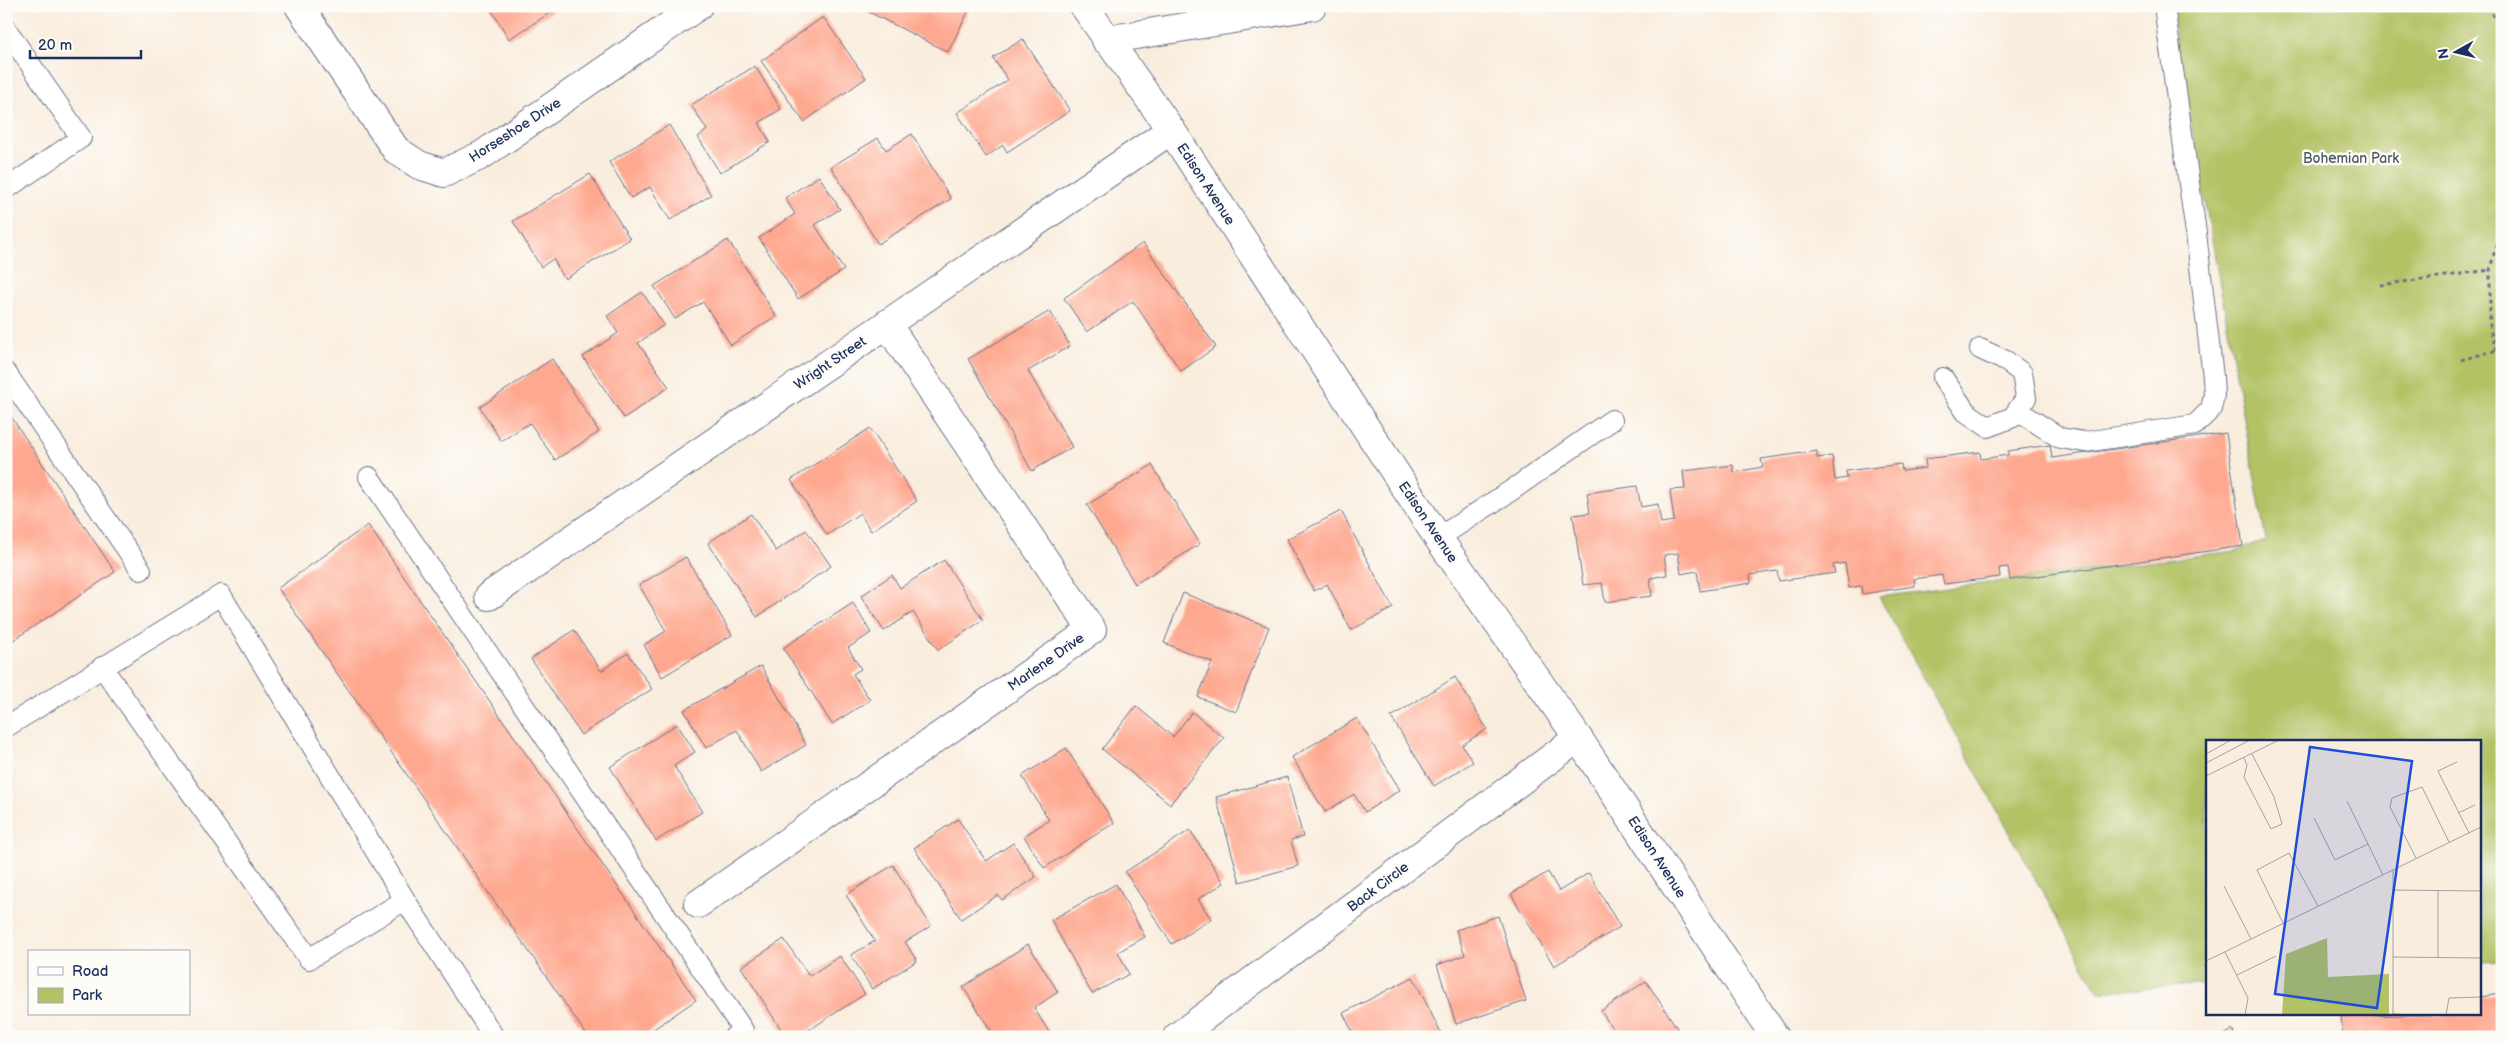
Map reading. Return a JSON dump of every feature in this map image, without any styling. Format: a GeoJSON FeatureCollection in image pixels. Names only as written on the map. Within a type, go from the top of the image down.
{"type":"FeatureCollection","features":[{"type":"Feature","properties":{"kind":"street","name":"Horseshoe Drive"},"geometry":{"type":"LineString","coordinates":[[299,6],[396,150],[419,166],[444,173],[482,155],[698,6]]}},
{"type":"Feature","properties":{"kind":"street","name":"Edison Avenue"},"geometry":{"type":"LineString","coordinates":[[1084,6],[1106,40],[1171,130],[1438,538],[1578,738],[1776,1037]]}},
{"type":"Feature","properties":{"kind":"street"},"geometry":{"type":"LineString","coordinates":[[1106,40],[1311,6]]}},
{"type":"Feature","properties":{"kind":"street","name":"Wright Street"},"geometry":{"type":"LineString","coordinates":[[489,596],[1171,130]]}},
{"type":"Feature","properties":{"kind":"street","name":"Marlene Drive"},"geometry":{"type":"LineString","coordinates":[[698,904],[1092,630],[887,324]]}},
{"type":"Feature","properties":{"kind":"street","name":"Back Circle"},"geometry":{"type":"LineString","coordinates":[[1177,1037],[1578,738]]}},
{"type":"Feature","properties":{"kind":"lane"},"geometry":{"type":"LineString","coordinates":[[2018,411],[2060,438],[2085,442],[2195,425],[2211,409],[2214,395],[2213,377],[2196,233],[2164,6]]}},
{"type":"Feature","properties":{"kind":"lane"},"geometry":{"type":"LineString","coordinates":[[6,28],[81,138],[6,189]]}},
{"type":"Feature","properties":{"kind":"lane"},"geometry":{"type":"LineString","coordinates":[[1943,378],[1966,412],[1988,426],[2013,417],[2026,398],[2022,373],[2006,361],[1980,349]]}},
{"type":"Feature","properties":{"kind":"lane"},"geometry":{"type":"LineString","coordinates":[[6,373],[142,570]]}},
{"type":"Feature","properties":{"kind":"lane"},"geometry":{"type":"LineString","coordinates":[[1438,538],[1512,490],[1612,420]]}},
{"type":"Feature","properties":{"kind":"lane"},"geometry":{"type":"LineString","coordinates":[[369,477],[743,1030],[734,1037]]}},
{"type":"Feature","properties":{"kind":"lane"},"geometry":{"type":"LineString","coordinates":[[6,727],[221,596],[405,900],[494,1037]]}},
{"type":"Feature","properties":{"kind":"lane"},"geometry":{"type":"LineString","coordinates":[[102,667],[309,960],[405,900]]}},
{"type":"Feature","properties":{"kind":"path"},"geometry":{"type":"LineString","coordinates":[[2490,6],[2502,40]]}},
{"type":"Feature","properties":{"kind":"path"},"geometry":{"type":"LineString","coordinates":[[2502,221],[2490,270],[2490,330],[2502,365]]}},
{"type":"Feature","properties":{"kind":"path"},"geometry":{"type":"LineString","coordinates":[[2380,285],[2490,270]]}},
{"type":"Feature","properties":{"kind":"path"},"geometry":{"type":"LineString","coordinates":[[2461,360],[2497,350]]}},
{"type":"Feature","properties":{"kind":"green space","name":"Bohemian Park"},"geometry":{"type":"Polygon","coordinates":[[[2170,6],[2502,6],[2502,961],[2480,962],[2480,740],[2206,740],[2206,984],[2098,992],[1879,597],[2234,551],[2266,541],[2170,6]]]}},
{"type":"Feature","properties":{"kind":"building"},"geometry":{"type":"Polygon","coordinates":[[[489,6],[561,6],[509,39],[489,6]]]}},
{"type":"Feature","properties":{"kind":"building"},"geometry":{"type":"Polygon","coordinates":[[[857,6],[971,6],[948,52],[857,6]]]}},
{"type":"Feature","properties":{"kind":"building"},"geometry":{"type":"Polygon","coordinates":[[[823,17],[866,78],[804,122],[761,61],[823,17]]]}},
{"type":"Feature","properties":{"kind":"building"},"geometry":{"type":"Polygon","coordinates":[[[1023,39],[1070,111],[1007,152],[1003,145],[986,157],[957,113],[1008,80],[993,58],[1023,39]]]}},
{"type":"Feature","properties":{"kind":"building"},"geometry":{"type":"Polygon","coordinates":[[[755,66],[781,109],[759,123],[770,142],[720,173],[698,137],[707,130],[691,105],[755,66]]]}},
{"type":"Feature","properties":{"kind":"building"},"geometry":{"type":"Polygon","coordinates":[[[669,125],[711,195],[670,220],[650,187],[631,198],[609,162],[669,125]]]}},
{"type":"Feature","properties":{"kind":"building"},"geometry":{"type":"Polygon","coordinates":[[[912,134],[951,199],[878,244],[831,167],[878,138],[886,150],[912,134]]]}},
{"type":"Feature","properties":{"kind":"building"},"geometry":{"type":"Polygon","coordinates":[[[590,174],[630,239],[565,279],[553,259],[541,267],[513,221],[590,174]]]}},
{"type":"Feature","properties":{"kind":"building"},"geometry":{"type":"Polygon","coordinates":[[[819,176],[840,209],[815,225],[844,270],[798,299],[759,238],[795,214],[785,198],[819,176]]]}},
{"type":"Feature","properties":{"kind":"building"},"geometry":{"type":"Polygon","coordinates":[[[728,240],[776,316],[731,345],[703,302],[675,319],[654,286],[728,240]]]}},
{"type":"Feature","properties":{"kind":"building"},"geometry":{"type":"Polygon","coordinates":[[[1143,243],[1216,347],[1181,371],[1133,301],[1087,332],[1064,298],[1143,243]]]}},
{"type":"Feature","properties":{"kind":"building"},"geometry":{"type":"Polygon","coordinates":[[[642,292],[664,325],[638,343],[669,387],[624,418],[583,357],[618,333],[607,316],[642,292]]]}},
{"type":"Feature","properties":{"kind":"building"},"geometry":{"type":"Polygon","coordinates":[[[1050,311],[1070,346],[1028,371],[1072,447],[1032,471],[968,359],[1050,311]]]}},
{"type":"Feature","properties":{"kind":"building"},"geometry":{"type":"Polygon","coordinates":[[[552,359],[599,432],[555,460],[530,423],[501,441],[480,407],[552,359]]]}},
{"type":"Feature","properties":{"kind":"building"},"geometry":{"type":"Polygon","coordinates":[[[6,409],[115,572],[6,645],[6,409]]]}},
{"type":"Feature","properties":{"kind":"building"},"geometry":{"type":"Polygon","coordinates":[[[870,428],[917,501],[871,531],[860,513],[827,535],[791,480],[870,428]]]}},
{"type":"Feature","properties":{"kind":"building"},"geometry":{"type":"Polygon","coordinates":[[[2226,433],[2243,546],[2010,580],[2008,567],[1999,568],[2000,577],[1944,584],[1942,575],[1914,579],[1915,586],[1862,594],[1861,586],[1849,588],[1845,563],[1833,565],[1835,573],[1779,581],[1777,571],[1750,575],[1751,583],[1700,591],[1697,571],[1681,574],[1678,553],[1664,555],[1667,575],[1650,578],[1652,596],[1605,602],[1602,583],[1583,585],[1573,515],[1590,513],[1587,493],[1637,486],[1641,507],[1658,504],[1661,523],[1674,521],[1670,490],[1685,489],[1683,471],[1733,465],[1734,472],[1763,467],[1761,459],[1817,451],[1817,458],[1832,456],[1835,480],[1847,478],[1846,471],[1901,464],[1902,471],[1926,468],[1925,459],[1980,452],[1981,459],[2008,455],[2008,451],[2050,445],[2052,458],[2226,433]]]}},
{"type":"Feature","properties":{"kind":"building"},"geometry":{"type":"Polygon","coordinates":[[[1152,465],[1200,544],[1135,584],[1087,505],[1152,465]]]}},
{"type":"Feature","properties":{"kind":"building"},"geometry":{"type":"Polygon","coordinates":[[[1341,511],[1393,608],[1351,630],[1327,584],[1314,591],[1287,539],[1341,511]]]}},
{"type":"Feature","properties":{"kind":"building"},"geometry":{"type":"Polygon","coordinates":[[[751,514],[776,551],[806,530],[831,566],[757,617],[708,543],[751,514]]]}},
{"type":"Feature","properties":{"kind":"building"},"geometry":{"type":"Polygon","coordinates":[[[368,525],[696,1000],[642,1037],[588,1037],[278,588],[368,525]]]}},
{"type":"Feature","properties":{"kind":"building"},"geometry":{"type":"Polygon","coordinates":[[[686,557],[732,635],[662,677],[644,645],[666,631],[639,585],[686,557]]]}},
{"type":"Feature","properties":{"kind":"building"},"geometry":{"type":"Polygon","coordinates":[[[944,560],[983,620],[938,650],[913,612],[884,631],[861,596],[892,575],[900,588],[944,560]]]}},
{"type":"Feature","properties":{"kind":"building"},"geometry":{"type":"Polygon","coordinates":[[[1183,593],[1269,627],[1236,712],[1198,697],[1212,662],[1164,643],[1183,593]]]}},
{"type":"Feature","properties":{"kind":"building"},"geometry":{"type":"Polygon","coordinates":[[[853,603],[871,633],[848,648],[861,669],[853,674],[870,700],[832,724],[783,648],[853,603]]]}},
{"type":"Feature","properties":{"kind":"building"},"geometry":{"type":"Polygon","coordinates":[[[574,630],[601,671],[628,653],[652,689],[581,735],[531,659],[574,630]]]}},
{"type":"Feature","properties":{"kind":"building"},"geometry":{"type":"Polygon","coordinates":[[[761,666],[806,745],[761,772],[737,730],[706,748],[684,710],[761,666]]]}},
{"type":"Feature","properties":{"kind":"building"},"geometry":{"type":"Polygon","coordinates":[[[1455,677],[1487,729],[1462,745],[1473,762],[1434,786],[1391,717],[1455,677]]]}},
{"type":"Feature","properties":{"kind":"building"},"geometry":{"type":"Polygon","coordinates":[[[1136,706],[1173,737],[1192,712],[1224,738],[1170,804],[1102,749],[1136,706]]]}},
{"type":"Feature","properties":{"kind":"building"},"geometry":{"type":"Polygon","coordinates":[[[1357,718],[1400,790],[1365,812],[1354,794],[1325,812],[1292,757],[1357,718]]]}},
{"type":"Feature","properties":{"kind":"building"},"geometry":{"type":"Polygon","coordinates":[[[677,724],[695,752],[674,766],[702,812],[656,841],[610,767],[677,724]]]}},
{"type":"Feature","properties":{"kind":"building"},"geometry":{"type":"Polygon","coordinates":[[[1066,748],[1114,823],[1044,868],[1024,836],[1049,820],[1022,776],[1066,748]]]}},
{"type":"Feature","properties":{"kind":"building"},"geometry":{"type":"Polygon","coordinates":[[[1287,777],[1303,837],[1291,840],[1298,866],[1240,882],[1216,797],[1287,777]]]}},
{"type":"Feature","properties":{"kind":"building"},"geometry":{"type":"Polygon","coordinates":[[[958,819],[986,861],[1013,843],[1036,877],[1002,900],[998,895],[961,919],[914,848],[958,819]]]}},
{"type":"Feature","properties":{"kind":"building"},"geometry":{"type":"Polygon","coordinates":[[[1190,830],[1224,883],[1198,899],[1211,919],[1172,944],[1125,872],[1190,830]]]}},
{"type":"Feature","properties":{"kind":"building"},"geometry":{"type":"Polygon","coordinates":[[[893,865],[931,926],[905,942],[917,961],[872,989],[851,955],[875,941],[846,895],[893,865]]]}},
{"type":"Feature","properties":{"kind":"building"},"geometry":{"type":"Polygon","coordinates":[[[1548,872],[1559,891],[1589,873],[1620,927],[1554,966],[1511,894],[1548,872]]]}},
{"type":"Feature","properties":{"kind":"building"},"geometry":{"type":"Polygon","coordinates":[[[1116,884],[1145,937],[1118,952],[1129,974],[1092,994],[1051,920],[1116,884]]]}},
{"type":"Feature","properties":{"kind":"building"},"geometry":{"type":"Polygon","coordinates":[[[1498,916],[1526,1001],[1456,1024],[1437,965],[1465,955],[1456,930],[1498,916]]]}},
{"type":"Feature","properties":{"kind":"building"},"geometry":{"type":"Polygon","coordinates":[[[784,939],[809,976],[840,956],[865,994],[798,1037],[786,1037],[741,967],[784,939]]]}},
{"type":"Feature","properties":{"kind":"building"},"geometry":{"type":"Polygon","coordinates":[[[1028,944],[1058,992],[1034,1008],[1049,1032],[1042,1037],[995,1037],[963,987],[1028,944]]]}},
{"type":"Feature","properties":{"kind":"building"},"geometry":{"type":"Polygon","coordinates":[[[1413,977],[1443,1037],[1355,1037],[1343,1013],[1413,977]]]}},
{"type":"Feature","properties":{"kind":"building"},"geometry":{"type":"Polygon","coordinates":[[[1646,981],[1683,1037],[1618,1037],[1601,1011],[1646,981]]]}},
{"type":"Feature","properties":{"kind":"building"},"geometry":{"type":"Polygon","coordinates":[[[2502,994],[2502,1037],[2343,1037],[2341,1016],[2480,1016],[2480,997],[2502,994]]]}},
{"type":"Feature","properties":{"kind":"building"},"geometry":{"type":"Polygon","coordinates":[[[2232,1030],[2236,1037],[2221,1037],[2232,1030]]]}}]}
